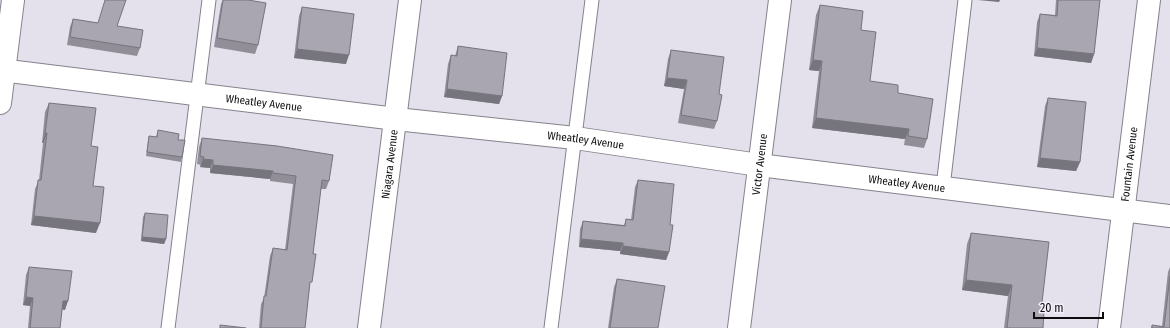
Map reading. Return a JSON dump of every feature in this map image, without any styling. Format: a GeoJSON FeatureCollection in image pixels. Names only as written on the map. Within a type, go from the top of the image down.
{"type":"FeatureCollection","features":[{"type":"Feature","properties":{"kind":"street"},"geometry":{"type":"LineString","coordinates":[[0,103],[2,70],[13,0]]}},
{"type":"Feature","properties":{"kind":"street","name":"Niagara Avenue"},"geometry":{"type":"LineString","coordinates":[[369,328],[410,0]]}},
{"type":"Feature","properties":{"kind":"street","name":"Victor Avenue"},"geometry":{"type":"LineString","coordinates":[[739,328],[780,0]]}},
{"type":"Feature","properties":{"kind":"street","name":"Fountain Avenue"},"geometry":{"type":"LineString","coordinates":[[1109,328],[1149,0]]}},
{"type":"Feature","properties":{"kind":"street","name":"Wheatley Avenue"},"geometry":{"type":"LineString","coordinates":[[2,70],[396,119],[575,138],[759,164],[1170,216]]}},
{"type":"Feature","properties":{"kind":"lane"},"geometry":{"type":"LineString","coordinates":[[168,328],[209,0]]}},
{"type":"Feature","properties":{"kind":"lane"},"geometry":{"type":"LineString","coordinates":[[551,328],[592,0]]}},
{"type":"Feature","properties":{"kind":"lane"},"geometry":{"type":"LineString","coordinates":[[943,187],[965,0]]}},
{"type":"Feature","properties":{"kind":"building"},"geometry":{"type":"Polygon","coordinates":[[[105,0],[126,0],[117,26],[143,30],[140,48],[70,37],[73,19],[98,23],[105,0]]]}},
{"type":"Feature","properties":{"kind":"building"},"geometry":{"type":"Polygon","coordinates":[[[223,0],[248,0],[266,3],[258,45],[217,38],[223,0]]]}},
{"type":"Feature","properties":{"kind":"building"},"geometry":{"type":"Polygon","coordinates":[[[1058,0],[1100,0],[1094,54],[1037,48],[1040,14],[1057,16],[1058,0]]]}},
{"type":"Feature","properties":{"kind":"building"},"geometry":{"type":"Polygon","coordinates":[[[820,5],[863,11],[861,30],[876,32],[870,81],[898,85],[898,93],[933,99],[927,139],[908,136],[909,129],[816,118],[822,61],[813,60],[820,5]]]}},
{"type":"Feature","properties":{"kind":"building"},"geometry":{"type":"Polygon","coordinates":[[[302,7],[354,14],[349,55],[297,49],[302,7]]]}},
{"type":"Feature","properties":{"kind":"building"},"geometry":{"type":"Polygon","coordinates":[[[458,46],[507,53],[502,96],[447,89],[451,55],[457,56],[458,46]]]}},
{"type":"Feature","properties":{"kind":"building"},"geometry":{"type":"Polygon","coordinates":[[[671,50],[724,57],[719,94],[722,95],[717,121],[681,115],[687,80],[667,78],[671,50]]]}},
{"type":"Feature","properties":{"kind":"building"},"geometry":{"type":"Polygon","coordinates":[[[1048,98],[1086,102],[1080,162],[1040,158],[1048,98]]]}},
{"type":"Feature","properties":{"kind":"building"},"geometry":{"type":"Polygon","coordinates":[[[49,103],[96,108],[91,146],[98,147],[93,186],[104,187],[100,223],[34,216],[38,180],[41,180],[49,103]]]}},
{"type":"Feature","properties":{"kind":"building"},"geometry":{"type":"Polygon","coordinates":[[[158,130],[179,134],[178,140],[185,140],[182,157],[147,152],[149,136],[157,137],[158,130]]]}},
{"type":"Feature","properties":{"kind":"building"},"geometry":{"type":"Polygon","coordinates":[[[202,138],[277,146],[333,155],[329,181],[322,180],[313,254],[316,254],[312,282],[310,282],[305,328],[261,328],[264,296],[266,296],[273,248],[287,250],[296,176],[273,173],[273,171],[213,165],[213,160],[203,159],[204,157],[200,156],[202,138]]]}},
{"type":"Feature","properties":{"kind":"building"},"geometry":{"type":"Polygon","coordinates":[[[638,180],[674,184],[670,225],[673,225],[669,252],[623,246],[623,243],[581,239],[583,221],[625,226],[626,219],[633,220],[638,180]]]}},
{"type":"Feature","properties":{"kind":"building"},"geometry":{"type":"Polygon","coordinates":[[[145,213],[168,215],[166,239],[142,237],[145,213]]]}},
{"type":"Feature","properties":{"kind":"building"},"geometry":{"type":"Polygon","coordinates":[[[971,233],[1049,242],[1041,311],[1044,311],[1043,328],[1007,328],[1012,285],[966,280],[971,233]]]}},
{"type":"Feature","properties":{"kind":"building"},"geometry":{"type":"Polygon","coordinates":[[[29,267],[72,271],[68,301],[63,301],[60,328],[30,328],[33,298],[26,297],[29,267]]]}},
{"type":"Feature","properties":{"kind":"building"},"geometry":{"type":"Polygon","coordinates":[[[1170,276],[1170,328],[1152,328],[1152,325],[1164,327],[1170,276]]]}},
{"type":"Feature","properties":{"kind":"building"},"geometry":{"type":"Polygon","coordinates":[[[617,279],[665,286],[658,328],[610,328],[617,279]]]}},
{"type":"Feature","properties":{"kind":"building"},"geometry":{"type":"Polygon","coordinates":[[[220,325],[246,328],[220,328],[220,325]]]}}]}
